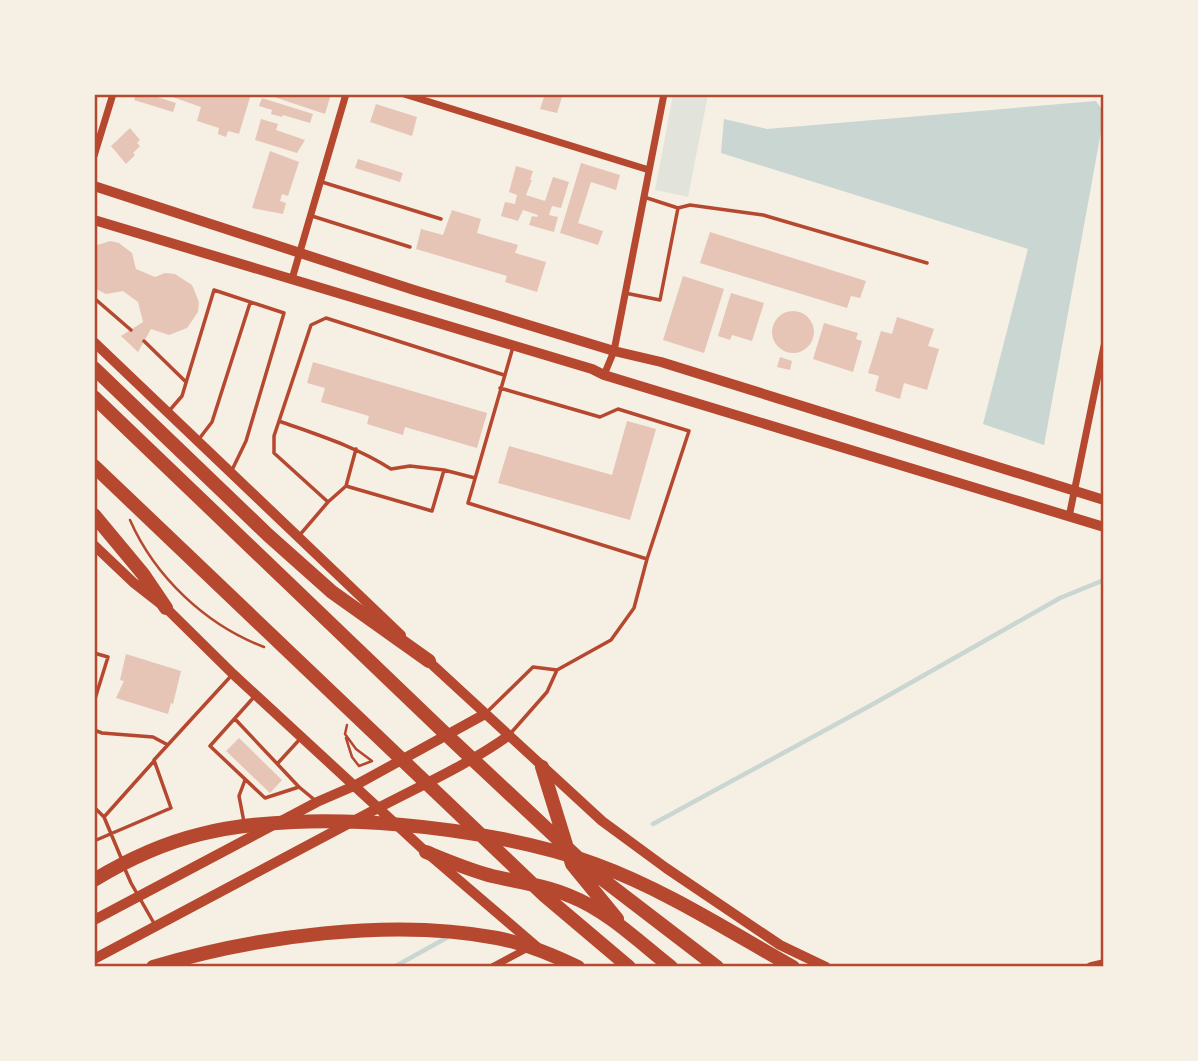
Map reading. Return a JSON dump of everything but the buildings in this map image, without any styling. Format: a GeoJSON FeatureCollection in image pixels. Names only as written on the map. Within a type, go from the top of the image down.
{"type":"FeatureCollection","features":[{"type":"Feature","properties":{"kind":"highway"},"geometry":{"type":"LineString","coordinates":[[94,368],[268,535],[332,592],[429,661]]}},
{"type":"Feature","properties":{"kind":"highway"},"geometry":{"type":"LineString","coordinates":[[94,397],[593,872],[720,967]]}},
{"type":"Feature","properties":{"kind":"highway"},"geometry":{"type":"LineString","coordinates":[[94,467],[545,896],[629,967]]}},
{"type":"Feature","properties":{"kind":"highway"},"geometry":{"type":"LineString","coordinates":[[94,515],[143,574],[166,608]]}},
{"type":"Feature","properties":{"kind":"highway"},"geometry":{"type":"LineString","coordinates":[[542,766],[572,864],[625,929]]}},
{"type":"Feature","properties":{"kind":"highway"},"geometry":{"type":"LineString","coordinates":[[94,880],[159,847],[202,834],[264,823],[333,822],[422,828],[498,839],[595,864],[656,892],[793,967]]}},
{"type":"Feature","properties":{"kind":"highway"},"geometry":{"type":"LineString","coordinates":[[426,852],[458,866],[571,896],[625,929],[671,967]]}},
{"type":"Feature","properties":{"kind":"highway"},"geometry":{"type":"LineString","coordinates":[[153,967],[226,948],[366,930],[420,930],[498,938],[578,967]]}},
{"type":"Feature","properties":{"kind":"main road"},"geometry":{"type":"LineString","coordinates":[[94,342],[508,736],[603,821],[666,868],[780,945],[826,967]]}},
{"type":"Feature","properties":{"kind":"main road"},"geometry":{"type":"LineString","coordinates":[[94,545],[166,608],[233,674],[426,852],[535,945],[565,967]]}},
{"type":"Feature","properties":{"kind":"main road"},"geometry":{"type":"LineString","coordinates":[[1091,967],[1104,964]]}},
{"type":"Feature","properties":{"kind":"street"},"geometry":{"type":"LineString","coordinates":[[94,156],[113,94]]}},
{"type":"Feature","properties":{"kind":"street"},"geometry":{"type":"LineString","coordinates":[[292,279],[346,94]]}},
{"type":"Feature","properties":{"kind":"street"},"geometry":{"type":"LineString","coordinates":[[404,94],[649,170]]}},
{"type":"Feature","properties":{"kind":"street"},"geometry":{"type":"LineString","coordinates":[[604,375],[614,351],[664,94]]}},
{"type":"Feature","properties":{"kind":"street"},"geometry":{"type":"LineString","coordinates":[[94,186],[414,290],[722,381],[1104,500]]}},
{"type":"Feature","properties":{"kind":"street"},"geometry":{"type":"LineString","coordinates":[[94,219],[1104,527]]}},
{"type":"Feature","properties":{"kind":"street"},"geometry":{"type":"LineString","coordinates":[[1069,517],[1104,346]]}},
{"type":"Feature","properties":{"kind":"street"},"geometry":{"type":"LineString","coordinates":[[94,920],[317,802],[354,786],[485,714]]}},
{"type":"Feature","properties":{"kind":"street"},"geometry":{"type":"LineString","coordinates":[[94,959],[480,756],[508,736]]}},
{"type":"Feature","properties":{"kind":"street"},"geometry":{"type":"LineString","coordinates":[[492,967],[535,945]]}},
{"type":"Feature","properties":{"kind":"lane"},"geometry":{"type":"LineString","coordinates":[[320,181],[441,219]]}},
{"type":"Feature","properties":{"kind":"lane"},"geometry":{"type":"LineString","coordinates":[[644,197],[678,208],[690,205],[762,215],[927,263]]}},
{"type":"Feature","properties":{"kind":"lane"},"geometry":{"type":"LineString","coordinates":[[625,293],[660,300],[678,208]]}},
{"type":"Feature","properties":{"kind":"lane"},"geometry":{"type":"LineString","coordinates":[[310,215],[410,247]]}},
{"type":"Feature","properties":{"kind":"lane"},"geometry":{"type":"LineString","coordinates":[[168,412],[182,396],[214,290],[284,313],[246,441],[231,472]]}},
{"type":"Feature","properties":{"kind":"lane"},"geometry":{"type":"LineString","coordinates":[[94,298],[131,330]]}},
{"type":"Feature","properties":{"kind":"lane"},"geometry":{"type":"LineString","coordinates":[[198,440],[212,422],[250,302]]}},
{"type":"Feature","properties":{"kind":"lane"},"geometry":{"type":"LineString","coordinates":[[328,502],[274,453],[274,436],[311,325],[326,318],[504,375]]}},
{"type":"Feature","properties":{"kind":"lane"},"geometry":{"type":"LineString","coordinates":[[144,341],[186,382]]}},
{"type":"Feature","properties":{"kind":"lane"},"geometry":{"type":"LineString","coordinates":[[513,345],[468,503],[647,559]]}},
{"type":"Feature","properties":{"kind":"lane"},"geometry":{"type":"LineString","coordinates":[[485,714],[533,667],[557,670],[611,640],[634,608],[689,430],[618,409],[600,418],[500,388]]}},
{"type":"Feature","properties":{"kind":"lane"},"geometry":{"type":"LineString","coordinates":[[279,421],[356,449],[391,470],[410,466],[444,470],[475,478]]}},
{"type":"Feature","properties":{"kind":"lane"},"geometry":{"type":"LineString","coordinates":[[298,537],[328,502],[346,486],[356,449]]}},
{"type":"Feature","properties":{"kind":"lane"},"geometry":{"type":"LineString","coordinates":[[346,486],[432,511],[444,470]]}},
{"type":"Feature","properties":{"kind":"lane"},"geometry":{"type":"LineString","coordinates":[[94,653],[108,657],[94,702]]}},
{"type":"Feature","properties":{"kind":"lane"},"geometry":{"type":"LineString","coordinates":[[508,736],[547,692],[557,670]]}},
{"type":"Feature","properties":{"kind":"lane"},"geometry":{"type":"LineString","coordinates":[[104,817],[233,674]]}},
{"type":"Feature","properties":{"kind":"lane"},"geometry":{"type":"LineString","coordinates":[[256,695],[210,746],[265,798],[299,787]]}},
{"type":"Feature","properties":{"kind":"lane"},"geometry":{"type":"LineString","coordinates":[[234,719],[299,787],[317,802]]}},
{"type":"Feature","properties":{"kind":"lane"},"geometry":{"type":"LineString","coordinates":[[94,730],[153,737],[168,745]]}},
{"type":"Feature","properties":{"kind":"lane"},"geometry":{"type":"LineString","coordinates":[[278,763],[301,737]]}},
{"type":"Feature","properties":{"kind":"lane"},"geometry":{"type":"LineString","coordinates":[[94,841],[171,808],[154,760]]}},
{"type":"Feature","properties":{"kind":"lane"},"geometry":{"type":"LineString","coordinates":[[245,780],[239,796],[248,838]]}},
{"type":"Feature","properties":{"kind":"lane"},"geometry":{"type":"LineString","coordinates":[[94,807],[104,817],[131,883],[156,927]]}},
{"type":"Feature","properties":{"kind":"path"},"geometry":{"type":"LineString","coordinates":[[345,734],[352,758],[359,766],[372,761]]}},
{"type":"Feature","properties":{"kind":"shaded area"},"geometry":{"type":"Polygon","coordinates":[[[673,95],[708,95],[688,197],[655,190],[673,95]]]}},
{"type":"Feature","properties":{"kind":"shaded area"},"geometry":{"type":"Polygon","coordinates":[[[1096,101],[1103,111],[1103,121],[1044,445],[983,424],[1028,249],[721,153],[724,119],[767,129],[1096,101]]]}},
{"type":"Feature","properties":{"kind":"waterway"},"geometry":{"type":"LineString","coordinates":[[653,824],[1060,598],[1104,580]]}},
{"type":"Feature","properties":{"kind":"waterway"},"geometry":{"type":"LineString","coordinates":[[394,967],[448,937]]}}]}
